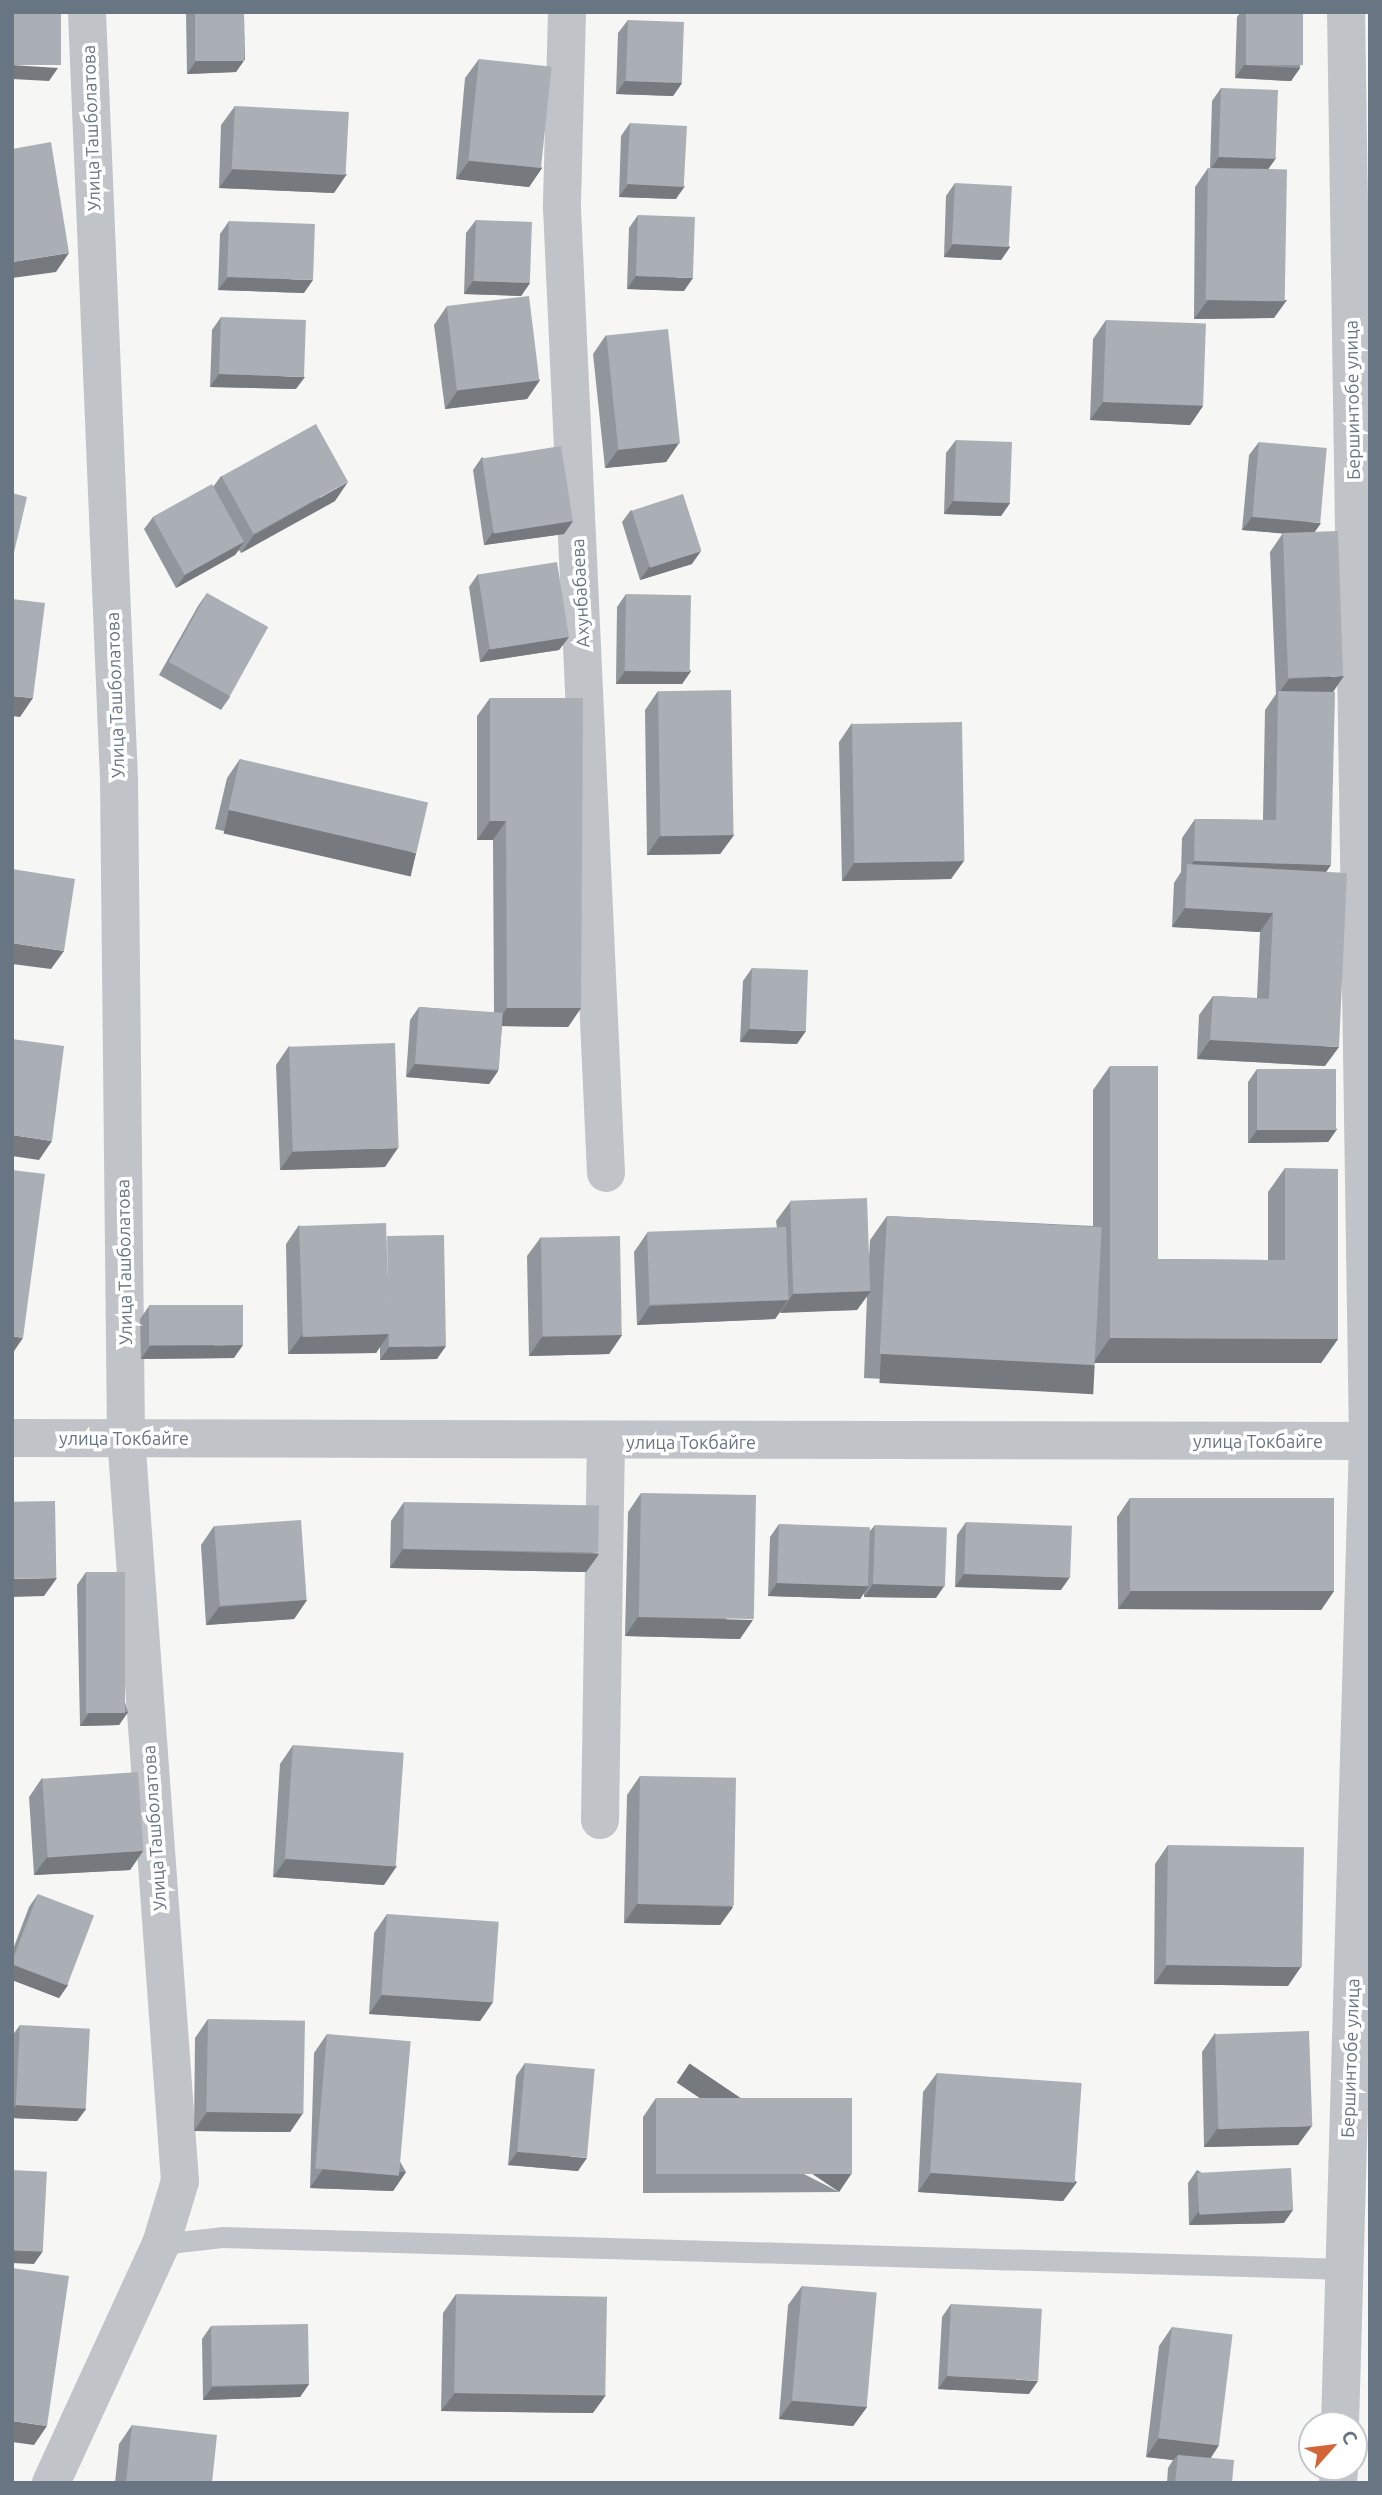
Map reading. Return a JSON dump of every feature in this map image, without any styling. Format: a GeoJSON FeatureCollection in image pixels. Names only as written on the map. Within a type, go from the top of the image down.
{"type":"FeatureCollection","features":[{"type":"Feature","properties":{"kind":"street","name":"Улица Ташболатова"},"geometry":{"type":"LineString","coordinates":[[51,2483],[161,2244],[180,2181],[126,1437],[119,780],[86,12]]}},
{"type":"Feature","properties":{"kind":"street","name":"Ахунбабаева"},"geometry":{"type":"LineString","coordinates":[[567,12],[562,208],[606,1173]]}},
{"type":"Feature","properties":{"kind":"street","name":"Бершинтобе улица"},"geometry":{"type":"LineString","coordinates":[[1340,2411],[1369,1441],[1346,12]]}},
{"type":"Feature","properties":{"kind":"street","name":"улица Токбайге"},"geometry":{"type":"LineString","coordinates":[[12,1438],[606,1442],[1369,1441]]}},
{"type":"Feature","properties":{"kind":"street"},"geometry":{"type":"LineString","coordinates":[[600,1820],[606,1442]]}},
{"type":"Feature","properties":{"kind":"lane"},"geometry":{"type":"LineString","coordinates":[[161,2244],[222,2237],[1344,2269]]}},
{"type":"Feature","properties":{"kind":"building"},"geometry":{"type":"Polygon","coordinates":[[[13,12],[61,12],[61,65],[13,65],[13,12]]]}},
{"type":"Feature","properties":{"kind":"building"},"geometry":{"type":"Polygon","coordinates":[[[195,12],[244,12],[244,61],[195,61],[195,12]]]}},
{"type":"Feature","properties":{"kind":"building"},"geometry":{"type":"Polygon","coordinates":[[[1246,12],[1303,12],[1303,65],[1246,65],[1246,12]]]}},
{"type":"Feature","properties":{"kind":"building"},"geometry":{"type":"Polygon","coordinates":[[[628,20],[684,22],[682,83],[626,81],[628,20]]]}},
{"type":"Feature","properties":{"kind":"building"},"geometry":{"type":"Polygon","coordinates":[[[479,59],[552,67],[541,168],[468,160],[479,59]]]}},
{"type":"Feature","properties":{"kind":"building"},"geometry":{"type":"Polygon","coordinates":[[[1221,88],[1278,90],[1276,159],[1219,157],[1221,88]]]}},
{"type":"Feature","properties":{"kind":"building"},"geometry":{"type":"Polygon","coordinates":[[[235,106],[349,112],[346,175],[232,169],[235,106]]]}},
{"type":"Feature","properties":{"kind":"building"},"geometry":{"type":"Polygon","coordinates":[[[630,123],[687,126],[684,187],[627,184],[630,123]]]}},
{"type":"Feature","properties":{"kind":"building"},"geometry":{"type":"Polygon","coordinates":[[[51,142],[69,253],[12,262],[12,149],[51,142]]]}},
{"type":"Feature","properties":{"kind":"building"},"geometry":{"type":"Polygon","coordinates":[[[1208,168],[1287,169],[1285,301],[1206,300],[1208,168]]]}},
{"type":"Feature","properties":{"kind":"building"},"geometry":{"type":"Polygon","coordinates":[[[955,183],[1012,186],[1009,247],[952,244],[955,183]]]}},
{"type":"Feature","properties":{"kind":"building"},"geometry":{"type":"Polygon","coordinates":[[[638,215],[695,217],[693,278],[636,276],[638,215]]]}},
{"type":"Feature","properties":{"kind":"building"},"geometry":{"type":"Polygon","coordinates":[[[476,220],[532,222],[530,283],[474,281],[476,220]]]}},
{"type":"Feature","properties":{"kind":"building"},"geometry":{"type":"Polygon","coordinates":[[[229,221],[315,224],[313,280],[227,277],[229,221]]]}},
{"type":"Feature","properties":{"kind":"building"},"geometry":{"type":"Polygon","coordinates":[[[529,296],[539,380],[457,390],[447,306],[529,296]]]}},
{"type":"Feature","properties":{"kind":"building"},"geometry":{"type":"Polygon","coordinates":[[[221,317],[306,320],[304,377],[219,374],[221,317]]]}},
{"type":"Feature","properties":{"kind":"building"},"geometry":{"type":"Polygon","coordinates":[[[1106,320],[1206,323],[1203,405],[1103,402],[1106,320]]]}},
{"type":"Feature","properties":{"kind":"building"},"geometry":{"type":"Polygon","coordinates":[[[668,329],[680,443],[618,450],[606,335],[668,329]]]}},
{"type":"Feature","properties":{"kind":"building"},"geometry":{"type":"Polygon","coordinates":[[[316,424],[348,482],[254,534],[222,476],[316,424]]]}},
{"type":"Feature","properties":{"kind":"building"},"geometry":{"type":"Polygon","coordinates":[[[956,440],[1012,442],[1010,503],[954,501],[956,440]]]}},
{"type":"Feature","properties":{"kind":"building"},"geometry":{"type":"Polygon","coordinates":[[[1259,442],[1327,448],[1320,523],[1252,517],[1259,442]]]}},
{"type":"Feature","properties":{"kind":"building"},"geometry":{"type":"Polygon","coordinates":[[[561,446],[573,521],[494,534],[482,459],[561,446]]]}},
{"type":"Feature","properties":{"kind":"building"},"geometry":{"type":"Polygon","coordinates":[[[212,484],[244,542],[185,575],[153,517],[212,484]]]}},
{"type":"Feature","properties":{"kind":"building"},"geometry":{"type":"Polygon","coordinates":[[[12,493],[27,497],[12,561],[12,493]]]}},
{"type":"Feature","properties":{"kind":"building"},"geometry":{"type":"Polygon","coordinates":[[[683,494],[702,551],[650,568],[632,511],[683,494]]]}},
{"type":"Feature","properties":{"kind":"building"},"geometry":{"type":"Polygon","coordinates":[[[1338,531],[1343,676],[1288,678],[1283,533],[1338,531]]]}},
{"type":"Feature","properties":{"kind":"building"},"geometry":{"type":"Polygon","coordinates":[[[557,562],[569,637],[490,650],[478,575],[557,562]]]}},
{"type":"Feature","properties":{"kind":"building"},"geometry":{"type":"Polygon","coordinates":[[[207,593],[268,627],[230,696],[169,662],[207,593]]]}},
{"type":"Feature","properties":{"kind":"building"},"geometry":{"type":"Polygon","coordinates":[[[626,594],[691,595],[690,672],[625,671],[626,594]]]}},
{"type":"Feature","properties":{"kind":"building"},"geometry":{"type":"Polygon","coordinates":[[[12,599],[45,603],[33,698],[12,696],[12,599]]]}},
{"type":"Feature","properties":{"kind":"building"},"geometry":{"type":"Polygon","coordinates":[[[731,690],[734,835],[661,836],[658,691],[731,690]]]}},
{"type":"Feature","properties":{"kind":"building"},"geometry":{"type":"Polygon","coordinates":[[[1278,691],[1335,692],[1331,865],[1194,861],[1195,819],[1276,820],[1278,691]]]}},
{"type":"Feature","properties":{"kind":"building"},"geometry":{"type":"Polygon","coordinates":[[[490,698],[583,698],[581,1008],[507,1008],[506,821],[490,821],[490,698]]]}},
{"type":"Feature","properties":{"kind":"building"},"geometry":{"type":"Polygon","coordinates":[[[962,722],[964,861],[854,863],[852,724],[962,722]]]}},
{"type":"Feature","properties":{"kind":"building"},"geometry":{"type":"Polygon","coordinates":[[[240,759],[428,802],[416,853],[228,810],[240,759]]]}},
{"type":"Feature","properties":{"kind":"building"},"geometry":{"type":"Polygon","coordinates":[[[1187,864],[1347,873],[1339,1047],[1210,1040],[1213,996],[1269,999],[1273,913],[1185,908],[1187,864]]]}},
{"type":"Feature","properties":{"kind":"building"},"geometry":{"type":"Polygon","coordinates":[[[12,869],[75,879],[64,951],[12,943],[12,869]]]}},
{"type":"Feature","properties":{"kind":"building"},"geometry":{"type":"Polygon","coordinates":[[[752,968],[808,970],[806,1031],[750,1029],[752,968]]]}},
{"type":"Feature","properties":{"kind":"building"},"geometry":{"type":"Polygon","coordinates":[[[419,1007],[503,1013],[499,1070],[415,1064],[419,1007]]]}},
{"type":"Feature","properties":{"kind":"building"},"geometry":{"type":"Polygon","coordinates":[[[12,1039],[64,1046],[52,1141],[12,1135],[12,1039]]]}},
{"type":"Feature","properties":{"kind":"building"},"geometry":{"type":"Polygon","coordinates":[[[395,1043],[399,1148],[293,1152],[289,1047],[395,1043]]]}},
{"type":"Feature","properties":{"kind":"building"},"geometry":{"type":"Polygon","coordinates":[[[1110,1066],[1158,1066],[1158,1259],[1285,1260],[1285,1168],[1338,1169],[1338,1339],[1110,1338],[1110,1066]]]}},
{"type":"Feature","properties":{"kind":"building"},"geometry":{"type":"Polygon","coordinates":[[[1257,1069],[1336,1069],[1336,1130],[1257,1130],[1257,1069]]]}},
{"type":"Feature","properties":{"kind":"building"},"geometry":{"type":"Polygon","coordinates":[[[12,1170],[45,1174],[23,1338],[12,1336],[12,1170]]]}},
{"type":"Feature","properties":{"kind":"building"},"geometry":{"type":"Polygon","coordinates":[[[867,1198],[870,1291],[793,1294],[790,1201],[867,1198]]]}},
{"type":"Feature","properties":{"kind":"building"},"geometry":{"type":"Polygon","coordinates":[[[887,1216],[1102,1227],[1094,1365],[880,1354],[887,1216]]]}},
{"type":"Feature","properties":{"kind":"building"},"geometry":{"type":"Polygon","coordinates":[[[386,1223],[390,1334],[303,1337],[299,1226],[386,1223]]]}},
{"type":"Feature","properties":{"kind":"building"},"geometry":{"type":"Polygon","coordinates":[[[786,1227],[789,1300],[650,1305],[647,1232],[786,1227]]]}},
{"type":"Feature","properties":{"kind":"building"},"geometry":{"type":"Polygon","coordinates":[[[444,1235],[446,1346],[389,1347],[387,1236],[444,1235]]]}},
{"type":"Feature","properties":{"kind":"building"},"geometry":{"type":"Polygon","coordinates":[[[620,1236],[622,1335],[543,1336],[541,1237],[620,1236]]]}},
{"type":"Feature","properties":{"kind":"building"},"geometry":{"type":"Polygon","coordinates":[[[149,1305],[243,1305],[243,1345],[149,1345],[149,1305]]]}},
{"type":"Feature","properties":{"kind":"building"},"geometry":{"type":"Polygon","coordinates":[[[641,1493],[756,1495],[754,1619],[639,1617],[641,1493]]]}},
{"type":"Feature","properties":{"kind":"building"},"geometry":{"type":"Polygon","coordinates":[[[1130,1498],[1334,1498],[1334,1591],[1130,1591],[1130,1498]]]}},
{"type":"Feature","properties":{"kind":"building"},"geometry":{"type":"Polygon","coordinates":[[[55,1501],[56,1578],[13,1579],[12,1502],[55,1501]]]}},
{"type":"Feature","properties":{"kind":"building"},"geometry":{"type":"Polygon","coordinates":[[[404,1502],[599,1505],[598,1552],[403,1549],[404,1502]]]}},
{"type":"Feature","properties":{"kind":"building"},"geometry":{"type":"Polygon","coordinates":[[[301,1520],[307,1600],[220,1606],[214,1526],[301,1520]]]}},
{"type":"Feature","properties":{"kind":"building"},"geometry":{"type":"Polygon","coordinates":[[[966,1522],[1072,1526],[1070,1578],[964,1574],[966,1522]]]}},
{"type":"Feature","properties":{"kind":"building"},"geometry":{"type":"Polygon","coordinates":[[[779,1524],[870,1527],[868,1586],[777,1583],[779,1524]]]}},
{"type":"Feature","properties":{"kind":"building"},"geometry":{"type":"Polygon","coordinates":[[[875,1525],[947,1528],[945,1586],[873,1584],[875,1525]]]}},
{"type":"Feature","properties":{"kind":"building"},"geometry":{"type":"Polygon","coordinates":[[[86,1572],[125,1572],[125,1713],[86,1713],[86,1572]]]}},
{"type":"Feature","properties":{"kind":"building"},"geometry":{"type":"Polygon","coordinates":[[[293,1745],[404,1753],[396,1866],[285,1859],[293,1745]]]}},
{"type":"Feature","properties":{"kind":"building"},"geometry":{"type":"Polygon","coordinates":[[[138,1772],[144,1851],[48,1858],[42,1779],[138,1772]]]}},
{"type":"Feature","properties":{"kind":"building"},"geometry":{"type":"Polygon","coordinates":[[[640,1776],[736,1778],[734,1906],[638,1904],[640,1776]]]}},
{"type":"Feature","properties":{"kind":"building"},"geometry":{"type":"Polygon","coordinates":[[[1168,1845],[1304,1847],[1302,1967],[1166,1965],[1168,1845]]]}},
{"type":"Feature","properties":{"kind":"building"},"geometry":{"type":"Polygon","coordinates":[[[38,1894],[94,1916],[67,1986],[12,1964],[38,1894]]]}},
{"type":"Feature","properties":{"kind":"building"},"geometry":{"type":"Polygon","coordinates":[[[387,1914],[499,1922],[493,2003],[381,1995],[387,1914]]]}},
{"type":"Feature","properties":{"kind":"building"},"geometry":{"type":"Polygon","coordinates":[[[208,2019],[305,2021],[303,2114],[206,2112],[208,2019]]]}},
{"type":"Feature","properties":{"kind":"building"},"geometry":{"type":"Polygon","coordinates":[[[20,2025],[90,2029],[86,2109],[16,2105],[20,2025]]]}},
{"type":"Feature","properties":{"kind":"building"},"geometry":{"type":"Polygon","coordinates":[[[1309,2031],[1312,2126],[1218,2129],[1215,2034],[1309,2031]]]}},
{"type":"Feature","properties":{"kind":"building"},"geometry":{"type":"Polygon","coordinates":[[[327,2034],[411,2041],[399,2176],[315,2168],[327,2034]]]}},
{"type":"Feature","properties":{"kind":"building"},"geometry":{"type":"Polygon","coordinates":[[[525,2063],[595,2069],[587,2158],[517,2152],[525,2063]]]}},
{"type":"Feature","properties":{"kind":"building"},"geometry":{"type":"Polygon","coordinates":[[[937,2073],[1082,2083],[1075,2183],[930,2173],[937,2073]]]}},
{"type":"Feature","properties":{"kind":"building"},"geometry":{"type":"Polygon","coordinates":[[[656,2098],[852,2098],[852,2174],[656,2174],[656,2098]]]}},
{"type":"Feature","properties":{"kind":"building"},"geometry":{"type":"Polygon","coordinates":[[[1291,2168],[1293,2210],[1199,2215],[1197,2173],[1291,2168]]]}},
{"type":"Feature","properties":{"kind":"building"},"geometry":{"type":"Polygon","coordinates":[[[12,2170],[47,2172],[43,2252],[12,2250],[12,2170]]]}},
{"type":"Feature","properties":{"kind":"building"},"geometry":{"type":"Polygon","coordinates":[[[12,2268],[69,2276],[47,2426],[12,2421],[12,2268]]]}},
{"type":"Feature","properties":{"kind":"building"},"geometry":{"type":"Polygon","coordinates":[[[802,2286],[877,2293],[867,2407],[792,2401],[802,2286]]]}},
{"type":"Feature","properties":{"kind":"building"},"geometry":{"type":"Polygon","coordinates":[[[456,2294],[607,2297],[605,2396],[454,2393],[456,2294]]]}},
{"type":"Feature","properties":{"kind":"building"},"geometry":{"type":"Polygon","coordinates":[[[951,2304],[1042,2309],[1038,2381],[947,2376],[951,2304]]]}},
{"type":"Feature","properties":{"kind":"building"},"geometry":{"type":"Polygon","coordinates":[[[308,2324],[309,2384],[212,2386],[211,2326],[308,2324]]]}},
{"type":"Feature","properties":{"kind":"building"},"geometry":{"type":"Polygon","coordinates":[[[1172,2327],[1233,2334],[1219,2446],[1158,2438],[1172,2327]]]}},
{"type":"Feature","properties":{"kind":"building"},"geometry":{"type":"Polygon","coordinates":[[[132,2425],[217,2435],[212,2483],[126,2483],[132,2425]]]}},
{"type":"Feature","properties":{"kind":"building"},"geometry":{"type":"Polygon","coordinates":[[[1178,2455],[1234,2460],[1232,2483],[1175,2483],[1178,2455]]]}}]}
